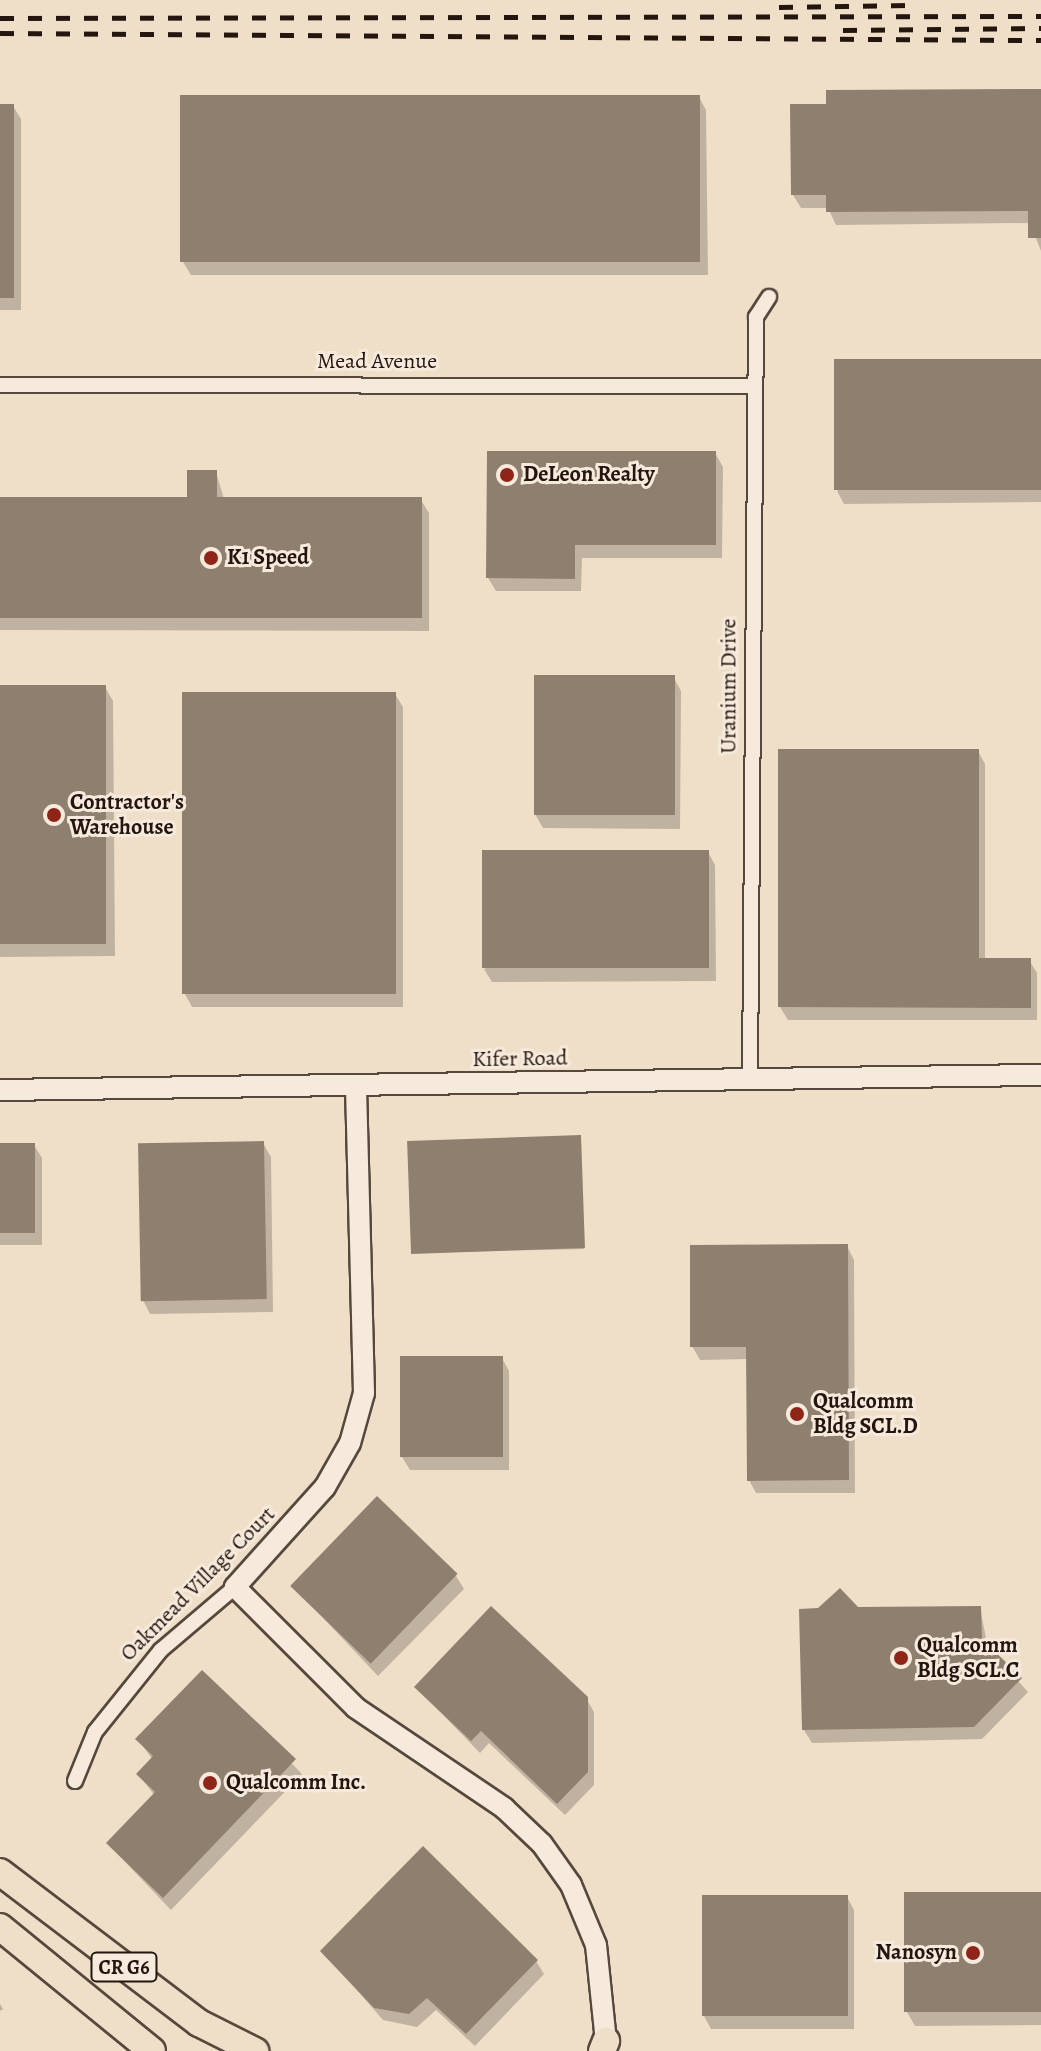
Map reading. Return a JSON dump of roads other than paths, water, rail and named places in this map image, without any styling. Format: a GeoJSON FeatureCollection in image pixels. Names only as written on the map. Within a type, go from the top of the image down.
{"type":"FeatureCollection","features":[{"type":"Feature","properties":{"kind":"highway","name":"CR G6"},"geometry":{"type":"LineString","coordinates":[[0,1872],[199,2023],[255,2051]]}},
{"type":"Feature","properties":{"kind":"highway","name":"CR G6"},"geometry":{"type":"LineString","coordinates":[[0,1927],[152,2051]]}},
{"type":"Feature","properties":{"kind":"street","name":"Uranium Drive"},"geometry":{"type":"LineString","coordinates":[[750,1078],[754,386],[756,317],[769,297]]}},
{"type":"Feature","properties":{"kind":"street","name":"Mead Avenue"},"geometry":{"type":"LineString","coordinates":[[0,385],[754,386]]}},
{"type":"Feature","properties":{"kind":"street","name":"Kifer Road"},"geometry":{"type":"LineString","coordinates":[[0,1090],[1041,1075]]}},
{"type":"Feature","properties":{"kind":"street","name":"Oakmead Village Court"},"geometry":{"type":"LineString","coordinates":[[75,1781],[95,1732],[161,1650],[235,1587],[325,1487],[350,1443],[364,1393],[356,1087]]}},
{"type":"Feature","properties":{"kind":"street"},"geometry":{"type":"LineString","coordinates":[[235,1587],[356,1708],[504,1808],[542,1844],[571,1885],[596,1945],[606,2048]]}},
{"type":"Feature","properties":{"kind":"railway"},"geometry":{"type":"LineString","coordinates":[[779,7],[911,5]]}},
{"type":"Feature","properties":{"kind":"railway"},"geometry":{"type":"LineString","coordinates":[[0,18],[1041,16]]}},
{"type":"Feature","properties":{"kind":"railway"},"geometry":{"type":"LineString","coordinates":[[843,30],[1041,28]]}},
{"type":"Feature","properties":{"kind":"railway"},"geometry":{"type":"LineString","coordinates":[[0,33],[1041,40]]}},
{"type":"Feature","properties":{"kind":"place","name":"DeLeon Realty"},"geometry":{"type":"Point","coordinates":[507,475]}},
{"type":"Feature","properties":{"kind":"place","name":"K1 Speed"},"geometry":{"type":"Point","coordinates":[211,558]}},
{"type":"Feature","properties":{"kind":"place","name":"Contractor's Warehouse"},"geometry":{"type":"Point","coordinates":[54,815]}},
{"type":"Feature","properties":{"kind":"place","name":"Qualcomm Bldg SCL.D"},"geometry":{"type":"Point","coordinates":[797,1414]}},
{"type":"Feature","properties":{"kind":"place","name":"Qualcomm Bldg SCL.C"},"geometry":{"type":"Point","coordinates":[901,1658]}},
{"type":"Feature","properties":{"kind":"place","name":"Qualcomm Inc."},"geometry":{"type":"Point","coordinates":[210,1783]}},
{"type":"Feature","properties":{"kind":"place","name":"Nanosyn"},"geometry":{"type":"Point","coordinates":[973,1953]}}]}
